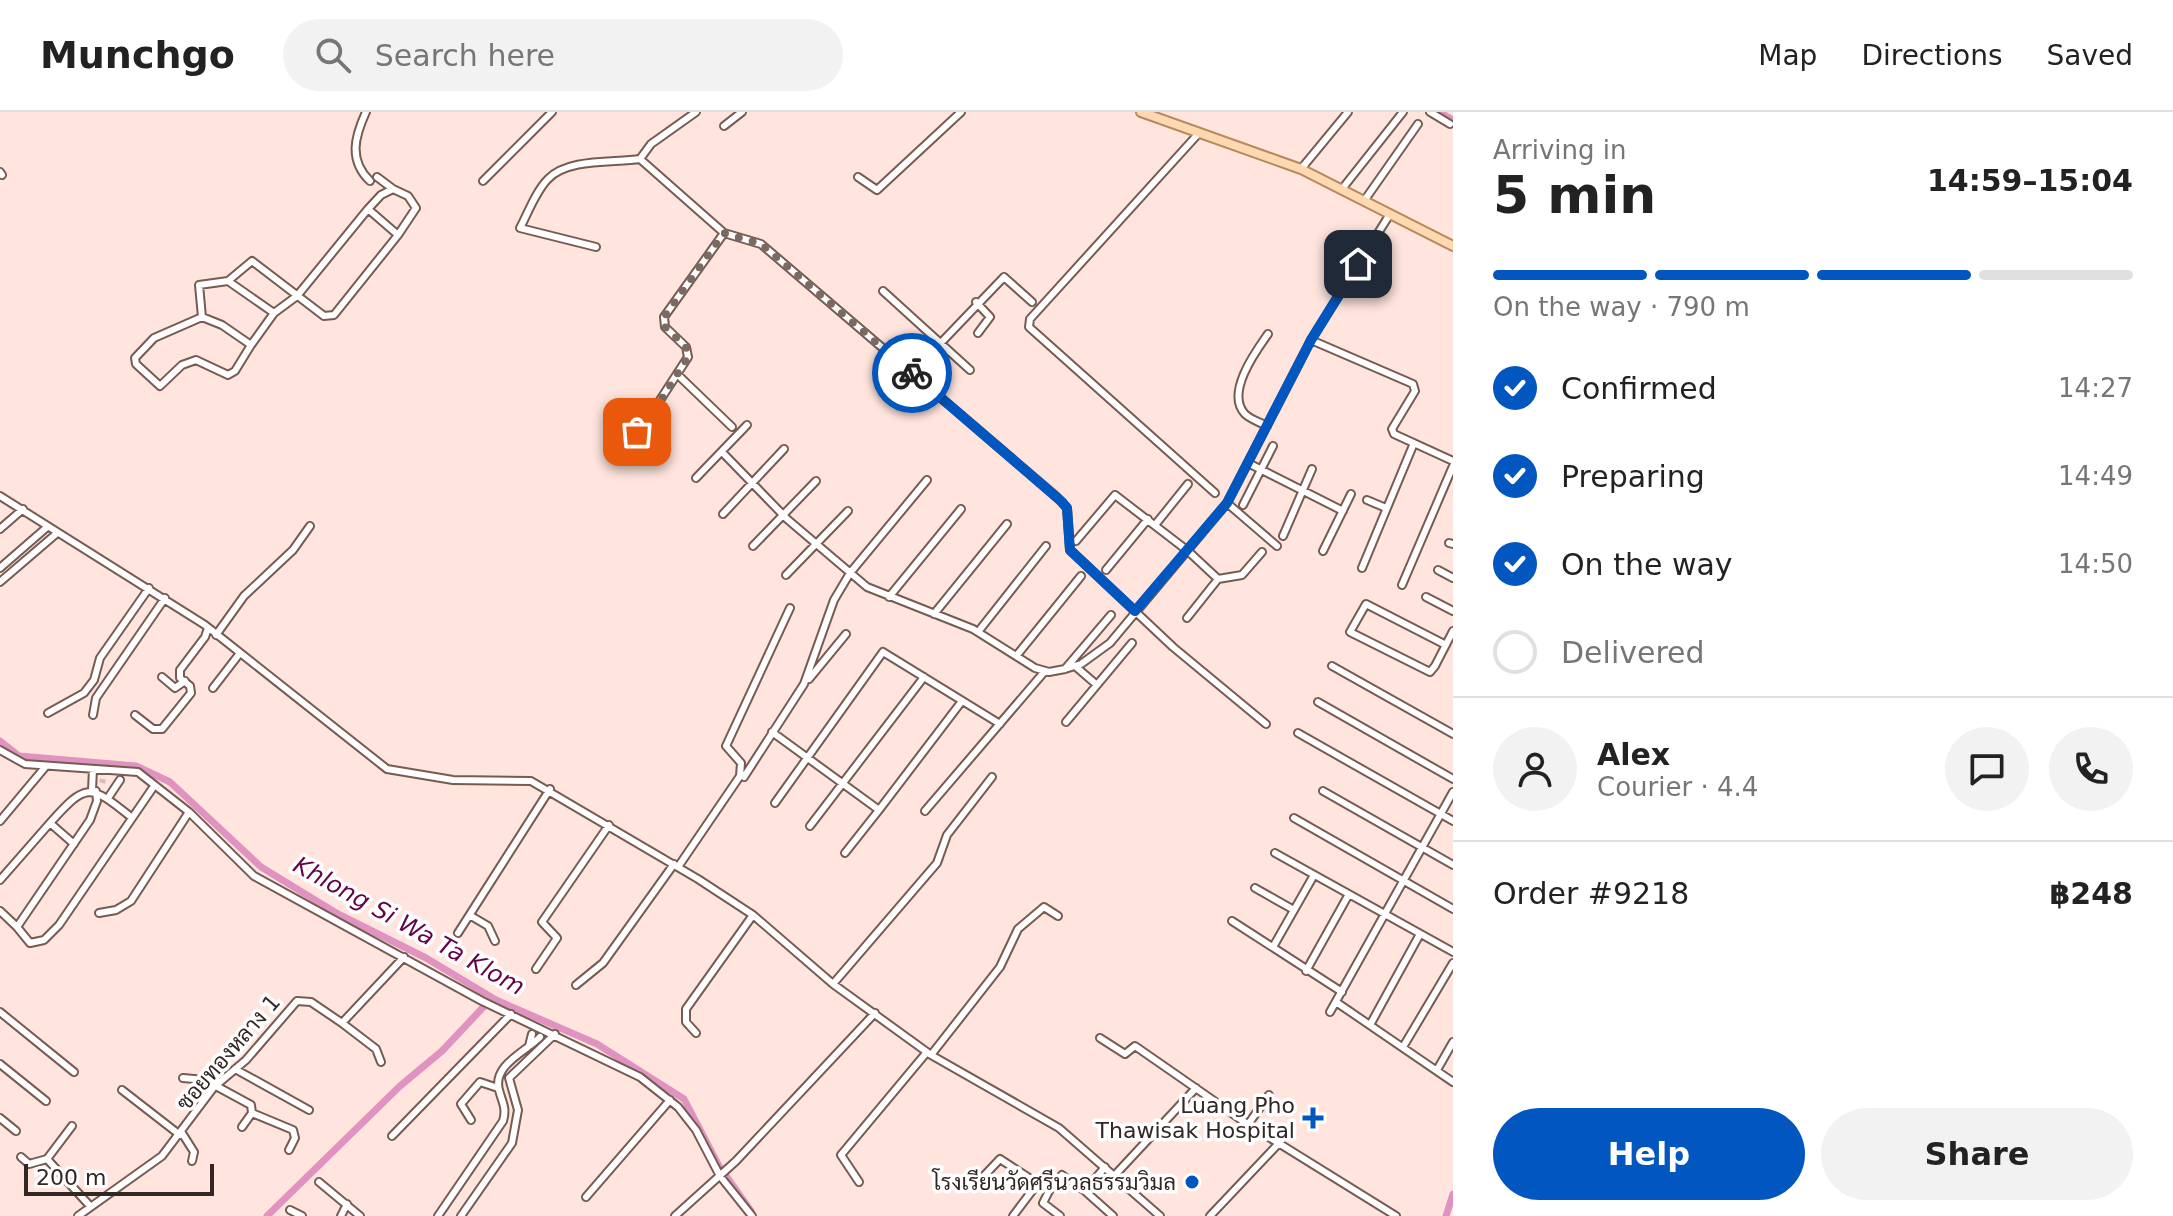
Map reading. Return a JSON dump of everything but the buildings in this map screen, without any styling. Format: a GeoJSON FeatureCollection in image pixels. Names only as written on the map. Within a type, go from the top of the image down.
{"type":"FeatureCollection","features":[{"type":"Feature","properties":{"kind":"main road"},"geometry":{"type":"LineString","coordinates":[[1141,112],[1301,169],[1453,246]]}},
{"type":"Feature","properties":{"kind":"street"},"geometry":{"type":"LineString","coordinates":[[366,112],[354,137],[361,167],[373,179],[381,195]]}},
{"type":"Feature","properties":{"kind":"street"},"geometry":{"type":"LineString","coordinates":[[483,181],[552,112]]}},
{"type":"Feature","properties":{"kind":"street"},"geometry":{"type":"LineString","coordinates":[[640,159],[651,144],[696,112]]}},
{"type":"Feature","properties":{"kind":"street"},"geometry":{"type":"LineString","coordinates":[[724,126],[742,112]]}},
{"type":"Feature","properties":{"kind":"street"},"geometry":{"type":"LineString","coordinates":[[858,177],[877,190],[961,112]]}},
{"type":"Feature","properties":{"kind":"street"},"geometry":{"type":"LineString","coordinates":[[1301,169],[1348,112]]}},
{"type":"Feature","properties":{"kind":"street"},"geometry":{"type":"LineString","coordinates":[[1342,189],[1403,112]]}},
{"type":"Feature","properties":{"kind":"street"},"geometry":{"type":"LineString","coordinates":[[1430,112],[1450,124]]}},
{"type":"Feature","properties":{"kind":"street"},"geometry":{"type":"LineString","coordinates":[[1364,201],[1418,124]]}},
{"type":"Feature","properties":{"kind":"street"},"geometry":{"type":"LineString","coordinates":[[1199,133],[1035,305],[1029,327],[1215,493]]}},
{"type":"Feature","properties":{"kind":"street"},"geometry":{"type":"LineString","coordinates":[[596,247],[520,228],[544,184],[558,171],[576,165],[640,159],[722,232],[761,244],[1062,502],[1067,508],[1070,550],[1135,611],[1266,724]]}},
{"type":"Feature","properties":{"kind":"street"},"geometry":{"type":"LineString","coordinates":[[202,317],[199,285],[228,281],[252,261],[324,316],[334,315],[416,208],[408,196],[373,179]]}},
{"type":"Feature","properties":{"kind":"street"},"geometry":{"type":"LineString","coordinates":[[251,345],[222,325],[202,317],[154,338],[135,358],[140,370],[154,384],[165,385],[182,365],[196,360],[231,375],[274,313],[297,296],[368,209],[381,195],[393,189]]}},
{"type":"Feature","properties":{"kind":"street"},"geometry":{"type":"LineString","coordinates":[[368,209],[398,235]]}},
{"type":"Feature","properties":{"kind":"street"},"geometry":{"type":"LineString","coordinates":[[722,452],[782,515],[867,587],[978,632],[1035,668],[1045,671],[1075,666],[1110,643],[1227,503],[1311,340],[1390,214]]}},
{"type":"Feature","properties":{"kind":"street"},"geometry":{"type":"LineString","coordinates":[[627,409],[624,423],[640,431],[677,374],[688,352],[665,327],[664,317],[722,232]]}},
{"type":"Feature","properties":{"kind":"street"},"geometry":{"type":"LineString","coordinates":[[912,373],[976,302],[1004,277],[1035,305]]}},
{"type":"Feature","properties":{"kind":"street"},"geometry":{"type":"LineString","coordinates":[[228,281],[274,313]]}},
{"type":"Feature","properties":{"kind":"street"},"geometry":{"type":"LineString","coordinates":[[883,291],[970,370]]}},
{"type":"Feature","properties":{"kind":"street"},"geometry":{"type":"LineString","coordinates":[[976,302],[990,317],[978,333]]}},
{"type":"Feature","properties":{"kind":"street"},"geometry":{"type":"LineString","coordinates":[[1267,426],[1246,416],[1239,401],[1245,367],[1268,334]]}},
{"type":"Feature","properties":{"kind":"street"},"geometry":{"type":"LineString","coordinates":[[1311,340],[1413,384],[1415,391],[1392,429],[1394,434],[1453,464],[1402,585]]}},
{"type":"Feature","properties":{"kind":"street"},"geometry":{"type":"LineString","coordinates":[[677,374],[732,427]]}},
{"type":"Feature","properties":{"kind":"street"},"geometry":{"type":"LineString","coordinates":[[696,478],[747,425]]}},
{"type":"Feature","properties":{"kind":"street"},"geometry":{"type":"LineString","coordinates":[[1362,568],[1414,443]]}},
{"type":"Feature","properties":{"kind":"street"},"geometry":{"type":"LineString","coordinates":[[1243,505],[1273,446]]}},
{"type":"Feature","properties":{"kind":"street"},"geometry":{"type":"LineString","coordinates":[[723,514],[784,449]]}},
{"type":"Feature","properties":{"kind":"street"},"geometry":{"type":"LineString","coordinates":[[1248,463],[1343,511]]}},
{"type":"Feature","properties":{"kind":"street"},"geometry":{"type":"LineString","coordinates":[[1283,536],[1312,469]]}},
{"type":"Feature","properties":{"kind":"street"},"geometry":{"type":"LineString","coordinates":[[804,684],[834,600],[850,573],[927,480]]}},
{"type":"Feature","properties":{"kind":"street"},"geometry":{"type":"LineString","coordinates":[[753,546],[816,481]]}},
{"type":"Feature","properties":{"kind":"street"},"geometry":{"type":"LineString","coordinates":[[1155,525],[1188,484]]}},
{"type":"Feature","properties":{"kind":"street"},"geometry":{"type":"LineString","coordinates":[[1323,551],[1351,494]]}},
{"type":"Feature","properties":{"kind":"street"},"geometry":{"type":"LineString","coordinates":[[1076,541],[1115,495],[1188,551],[1218,579]]}},
{"type":"Feature","properties":{"kind":"street"},"geometry":{"type":"LineString","coordinates":[[0,496],[208,628],[387,769],[453,780],[531,781],[550,789],[676,866],[753,915],[833,984],[929,1054],[1059,1128],[1160,1216]]}},
{"type":"Feature","properties":{"kind":"street"},"geometry":{"type":"LineString","coordinates":[[1367,500],[1386,508]]}},
{"type":"Feature","properties":{"kind":"street"},"geometry":{"type":"LineString","coordinates":[[1227,503],[1277,546]]}},
{"type":"Feature","properties":{"kind":"street"},"geometry":{"type":"LineString","coordinates":[[0,529],[23,509]]}},
{"type":"Feature","properties":{"kind":"street"},"geometry":{"type":"LineString","coordinates":[[889,597],[961,509]]}},
{"type":"Feature","properties":{"kind":"street"},"geometry":{"type":"LineString","coordinates":[[786,575],[848,511]]}},
{"type":"Feature","properties":{"kind":"street"},"geometry":{"type":"LineString","coordinates":[[1106,570],[1148,519]]}},
{"type":"Feature","properties":{"kind":"street"},"geometry":{"type":"LineString","coordinates":[[934,614],[1007,524]]}},
{"type":"Feature","properties":{"kind":"street"},"geometry":{"type":"LineString","coordinates":[[216,635],[244,596],[293,550],[310,526]]}},
{"type":"Feature","properties":{"kind":"street"},"geometry":{"type":"LineString","coordinates":[[0,568],[46,528]]}},
{"type":"Feature","properties":{"kind":"street"},"geometry":{"type":"LineString","coordinates":[[0,582],[56,534]]}},
{"type":"Feature","properties":{"kind":"street"},"geometry":{"type":"LineString","coordinates":[[978,632],[1046,546]]}},
{"type":"Feature","properties":{"kind":"street"},"geometry":{"type":"LineString","coordinates":[[1187,618],[1218,579],[1242,575],[1262,552]]}},
{"type":"Feature","properties":{"kind":"street"},"geometry":{"type":"LineString","coordinates":[[1438,570],[1453,578]]}},
{"type":"Feature","properties":{"kind":"street"},"geometry":{"type":"LineString","coordinates":[[1017,655],[1081,576]]}},
{"type":"Feature","properties":{"kind":"street"},"geometry":{"type":"LineString","coordinates":[[48,713],[90,687],[100,658],[149,588]]}},
{"type":"Feature","properties":{"kind":"street"},"geometry":{"type":"LineString","coordinates":[[1426,597],[1453,611]]}},
{"type":"Feature","properties":{"kind":"street"},"geometry":{"type":"LineString","coordinates":[[93,715],[96,698],[165,598]]}},
{"type":"Feature","properties":{"kind":"street"},"geometry":{"type":"LineString","coordinates":[[1446,645],[1366,604],[1350,632],[1427,672],[1433,670],[1446,645],[1453,631]]}},
{"type":"Feature","properties":{"kind":"street"},"geometry":{"type":"LineString","coordinates":[[576,985],[603,963],[740,776],[741,763],[726,750],[728,740],[790,608]]}},
{"type":"Feature","properties":{"kind":"street"},"geometry":{"type":"LineString","coordinates":[[1065,669],[1111,615]]}},
{"type":"Feature","properties":{"kind":"street"},"geometry":{"type":"LineString","coordinates":[[135,715],[153,729],[162,729],[191,693],[180,670],[205,637],[208,628]]}},
{"type":"Feature","properties":{"kind":"street"},"geometry":{"type":"LineString","coordinates":[[744,777],[804,684],[846,634]]}},
{"type":"Feature","properties":{"kind":"street"},"geometry":{"type":"LineString","coordinates":[[1066,722],[1132,643]]}},
{"type":"Feature","properties":{"kind":"street"},"geometry":{"type":"LineString","coordinates":[[775,803],[883,652],[1000,724]]}},
{"type":"Feature","properties":{"kind":"street"},"geometry":{"type":"LineString","coordinates":[[213,688],[240,653]]}},
{"type":"Feature","properties":{"kind":"street"},"geometry":{"type":"LineString","coordinates":[[1075,666],[1097,685]]}},
{"type":"Feature","properties":{"kind":"street"},"geometry":{"type":"LineString","coordinates":[[1332,666],[1453,734]]}},
{"type":"Feature","properties":{"kind":"street"},"geometry":{"type":"LineString","coordinates":[[925,811],[1045,671]]}},
{"type":"Feature","properties":{"kind":"street"},"geometry":{"type":"LineString","coordinates":[[162,677],[175,688],[185,681]]}},
{"type":"Feature","properties":{"kind":"street"},"geometry":{"type":"LineString","coordinates":[[810,826],[924,677]]}},
{"type":"Feature","properties":{"kind":"street"},"geometry":{"type":"LineString","coordinates":[[845,853],[962,701]]}},
{"type":"Feature","properties":{"kind":"street"},"geometry":{"type":"LineString","coordinates":[[1318,702],[1453,779]]}},
{"type":"Feature","properties":{"kind":"street"},"geometry":{"type":"LineString","coordinates":[[772,732],[879,810]]}},
{"type":"Feature","properties":{"kind":"street"},"geometry":{"type":"LineString","coordinates":[[1298,733],[1453,821]]}},
{"type":"Feature","properties":{"kind":"street"},"geometry":{"type":"LineString","coordinates":[[0,750],[14,760],[46,766],[138,772],[189,812],[254,876],[511,1014],[534,1030],[542,1034],[555,1034],[640,1077],[670,1100],[696,1130],[752,1216]]}},
{"type":"Feature","properties":{"kind":"street"},"geometry":{"type":"LineString","coordinates":[[0,821],[46,766]]}},
{"type":"Feature","properties":{"kind":"street"},"geometry":{"type":"LineString","coordinates":[[17,927],[96,808],[93,769]]}},
{"type":"Feature","properties":{"kind":"street"},"geometry":{"type":"LineString","coordinates":[[0,880],[74,797],[96,791],[105,769]]}},
{"type":"Feature","properties":{"kind":"street"},"geometry":{"type":"LineString","coordinates":[[833,984],[937,863],[947,835],[992,777]]}},
{"type":"Feature","properties":{"kind":"street"},"geometry":{"type":"LineString","coordinates":[[108,798],[120,780]]}},
{"type":"Feature","properties":{"kind":"street"},"geometry":{"type":"LineString","coordinates":[[0,911],[36,944],[51,934],[152,789]]}},
{"type":"Feature","properties":{"kind":"street"},"geometry":{"type":"LineString","coordinates":[[458,933],[550,789]]}},
{"type":"Feature","properties":{"kind":"street"},"geometry":{"type":"LineString","coordinates":[[96,791],[131,817]]}},
{"type":"Feature","properties":{"kind":"street"},"geometry":{"type":"LineString","coordinates":[[1323,791],[1453,865]]}},
{"type":"Feature","properties":{"kind":"street"},"geometry":{"type":"LineString","coordinates":[[1330,1012],[1453,792]]}},
{"type":"Feature","properties":{"kind":"street"},"geometry":{"type":"LineString","coordinates":[[99,913],[116,910],[131,901],[189,812]]}},
{"type":"Feature","properties":{"kind":"street"},"geometry":{"type":"LineString","coordinates":[[1294,818],[1453,909]]}},
{"type":"Feature","properties":{"kind":"street"},"geometry":{"type":"LineString","coordinates":[[50,823],[74,844]]}},
{"type":"Feature","properties":{"kind":"street"},"geometry":{"type":"LineString","coordinates":[[536,969],[557,938],[542,922],[609,825]]}},
{"type":"Feature","properties":{"kind":"street"},"geometry":{"type":"LineString","coordinates":[[1275,853],[1453,952]]}},
{"type":"Feature","properties":{"kind":"street"},"geometry":{"type":"LineString","coordinates":[[1273,947],[1314,875]]}},
{"type":"Feature","properties":{"kind":"street"},"geometry":{"type":"LineString","coordinates":[[1255,888],[1294,910]]}},
{"type":"Feature","properties":{"kind":"street"},"geometry":{"type":"LineString","coordinates":[[1306,971],[1349,894]]}},
{"type":"Feature","properties":{"kind":"street"},"geometry":{"type":"LineString","coordinates":[[859,1182],[841,1155],[1000,967],[1026,919],[1044,907],[1058,916]]}},
{"type":"Feature","properties":{"kind":"street"},"geometry":{"type":"LineString","coordinates":[[696,1033],[686,1022],[686,1009],[753,915]]}},
{"type":"Feature","properties":{"kind":"street"},"geometry":{"type":"LineString","coordinates":[[471,916],[488,926],[495,941]]}},
{"type":"Feature","properties":{"kind":"street"},"geometry":{"type":"LineString","coordinates":[[1232,921],[1342,992]]}},
{"type":"Feature","properties":{"kind":"street"},"geometry":{"type":"LineString","coordinates":[[1370,1025],[1420,934]]}},
{"type":"Feature","properties":{"kind":"street"},"geometry":{"type":"LineString","coordinates":[[381,1062],[376,1049],[342,1023],[404,957]]}},
{"type":"Feature","properties":{"kind":"street"},"geometry":{"type":"LineString","coordinates":[[1403,1047],[1453,963]]}},
{"type":"Feature","properties":{"kind":"street","name":"ซอยทองหลาง 1"},"geometry":{"type":"LineString","coordinates":[[78,1216],[162,1156],[214,1087],[235,1069],[297,1001],[305,999],[342,1023]]}},
{"type":"Feature","properties":{"kind":"street"},"geometry":{"type":"LineString","coordinates":[[1336,1002],[1453,1082]]}},
{"type":"Feature","properties":{"kind":"street"},"geometry":{"type":"LineString","coordinates":[[0,1012],[74,1072]]}},
{"type":"Feature","properties":{"kind":"street"},"geometry":{"type":"LineString","coordinates":[[675,1216],[736,1161],[875,1013]]}},
{"type":"Feature","properties":{"kind":"street"},"geometry":{"type":"LineString","coordinates":[[392,1136],[511,1014]]}},
{"type":"Feature","properties":{"kind":"street"},"geometry":{"type":"LineString","coordinates":[[529,1046],[534,1030]]}},
{"type":"Feature","properties":{"kind":"street"},"geometry":{"type":"LineString","coordinates":[[438,1216],[503,1121],[505,1107],[498,1088],[501,1074],[542,1034]]}},
{"type":"Feature","properties":{"kind":"street"},"geometry":{"type":"LineString","coordinates":[[461,1216],[512,1143],[518,1110],[509,1078],[555,1034]]}},
{"type":"Feature","properties":{"kind":"street"},"geometry":{"type":"LineString","coordinates":[[1100,1038],[1125,1054],[1135,1046],[1396,1216]]}},
{"type":"Feature","properties":{"kind":"street"},"geometry":{"type":"LineString","coordinates":[[1437,1070],[1453,1042]]}},
{"type":"Feature","properties":{"kind":"street"},"geometry":{"type":"LineString","coordinates":[[0,1064],[46,1101]]}},
{"type":"Feature","properties":{"kind":"street"},"geometry":{"type":"LineString","coordinates":[[235,1069],[309,1110]]}},
{"type":"Feature","properties":{"kind":"street"},"geometry":{"type":"LineString","coordinates":[[183,1078],[205,1080],[247,1102],[253,1108],[242,1127]]}},
{"type":"Feature","properties":{"kind":"street"},"geometry":{"type":"LineString","coordinates":[[471,1120],[461,1104],[464,1097],[480,1082],[498,1088]]}},
{"type":"Feature","properties":{"kind":"street"},"geometry":{"type":"LineString","coordinates":[[1114,1176],[1196,1088]]}},
{"type":"Feature","properties":{"kind":"street"},"geometry":{"type":"LineString","coordinates":[[122,1090],[181,1134],[194,1152],[192,1161]]}},
{"type":"Feature","properties":{"kind":"street"},"geometry":{"type":"LineString","coordinates":[[1249,1123],[1269,1095]]}},
{"type":"Feature","properties":{"kind":"street"},"geometry":{"type":"LineString","coordinates":[[586,1197],[670,1100]]}},
{"type":"Feature","properties":{"kind":"street"},"geometry":{"type":"LineString","coordinates":[[252,1113],[293,1130],[295,1138],[289,1150]]}},
{"type":"Feature","properties":{"kind":"street"},"geometry":{"type":"LineString","coordinates":[[0,1118],[16,1131]]}},
{"type":"Feature","properties":{"kind":"street"},"geometry":{"type":"LineString","coordinates":[[21,1157],[29,1164],[47,1159],[72,1126]]}},
{"type":"Feature","properties":{"kind":"street"},"geometry":{"type":"LineString","coordinates":[[1210,1216],[1281,1141]]}},
{"type":"Feature","properties":{"kind":"street"},"geometry":{"type":"LineString","coordinates":[[47,1159],[90,1206]]}},
{"type":"Feature","properties":{"kind":"street"},"geometry":{"type":"LineString","coordinates":[[981,1179],[1000,1159],[1049,1191]]}},
{"type":"Feature","properties":{"kind":"street"},"geometry":{"type":"LineString","coordinates":[[1085,1191],[1105,1167]]}},
{"type":"Feature","properties":{"kind":"street"},"geometry":{"type":"LineString","coordinates":[[1060,1216],[1043,1203],[1061,1175],[1085,1191],[1109,1215]]}},
{"type":"Feature","properties":{"kind":"street"},"geometry":{"type":"LineString","coordinates":[[319,1182],[360,1216]]}},
{"type":"Feature","properties":{"kind":"street"},"geometry":{"type":"LineString","coordinates":[[1013,1216],[1038,1183]]}},
{"type":"Feature","properties":{"kind":"street"},"geometry":{"type":"LineString","coordinates":[[341,1216],[347,1204]]}},
{"type":"Feature","properties":{"kind":"street"},"geometry":{"type":"LineString","coordinates":[[290,1210],[302,1216]]}},
{"type":"Feature","properties":{"kind":"waterway"},"geometry":{"type":"LineString","coordinates":[[1439,112],[1453,120]]}},
{"type":"Feature","properties":{"kind":"waterway","name":"Khlong Si Wa Ta Klom"},"geometry":{"type":"LineString","coordinates":[[0,741],[19,756],[136,766],[170,782],[261,867],[338,914],[426,958],[496,1000],[597,1044],[684,1099],[719,1166],[751,1211]]}},
{"type":"Feature","properties":{"kind":"waterway"},"geometry":{"type":"LineString","coordinates":[[267,1216],[400,1086],[442,1051],[490,1000]]}},
{"type":"Feature","properties":{"kind":"waterway"},"geometry":{"type":"LineString","coordinates":[[1446,1216],[1453,1194]]}},
{"type":"Feature","properties":{"kind":"tunnel"},"geometry":{"type":"LineString","coordinates":[[102,783],[103,779]]}},
{"type":"Feature","properties":{"kind":"way so far"},"geometry":{"type":"LineString","coordinates":[[637,432],[644,427],[688,357],[686,347],[665,327],[664,317],[724,233],[761,244],[912,373]]}},
{"type":"Feature","properties":{"kind":"place","name":"Luang Pho Thawisak Hospital"},"geometry":{"type":"Point","coordinates":[1313,1118]}},
{"type":"Feature","properties":{"kind":"place","name":"โรงเรียนวัดศรีนวลธรรมวิมล"},"geometry":{"type":"Point","coordinates":[1192,1182]}},
{"type":"Feature","properties":{"kind":"route"},"geometry":{"type":"LineString","coordinates":[[912,373],[1062,502],[1067,508],[1070,550],[1135,611],[1227,503],[1311,340],[1358,264]]}}]}
